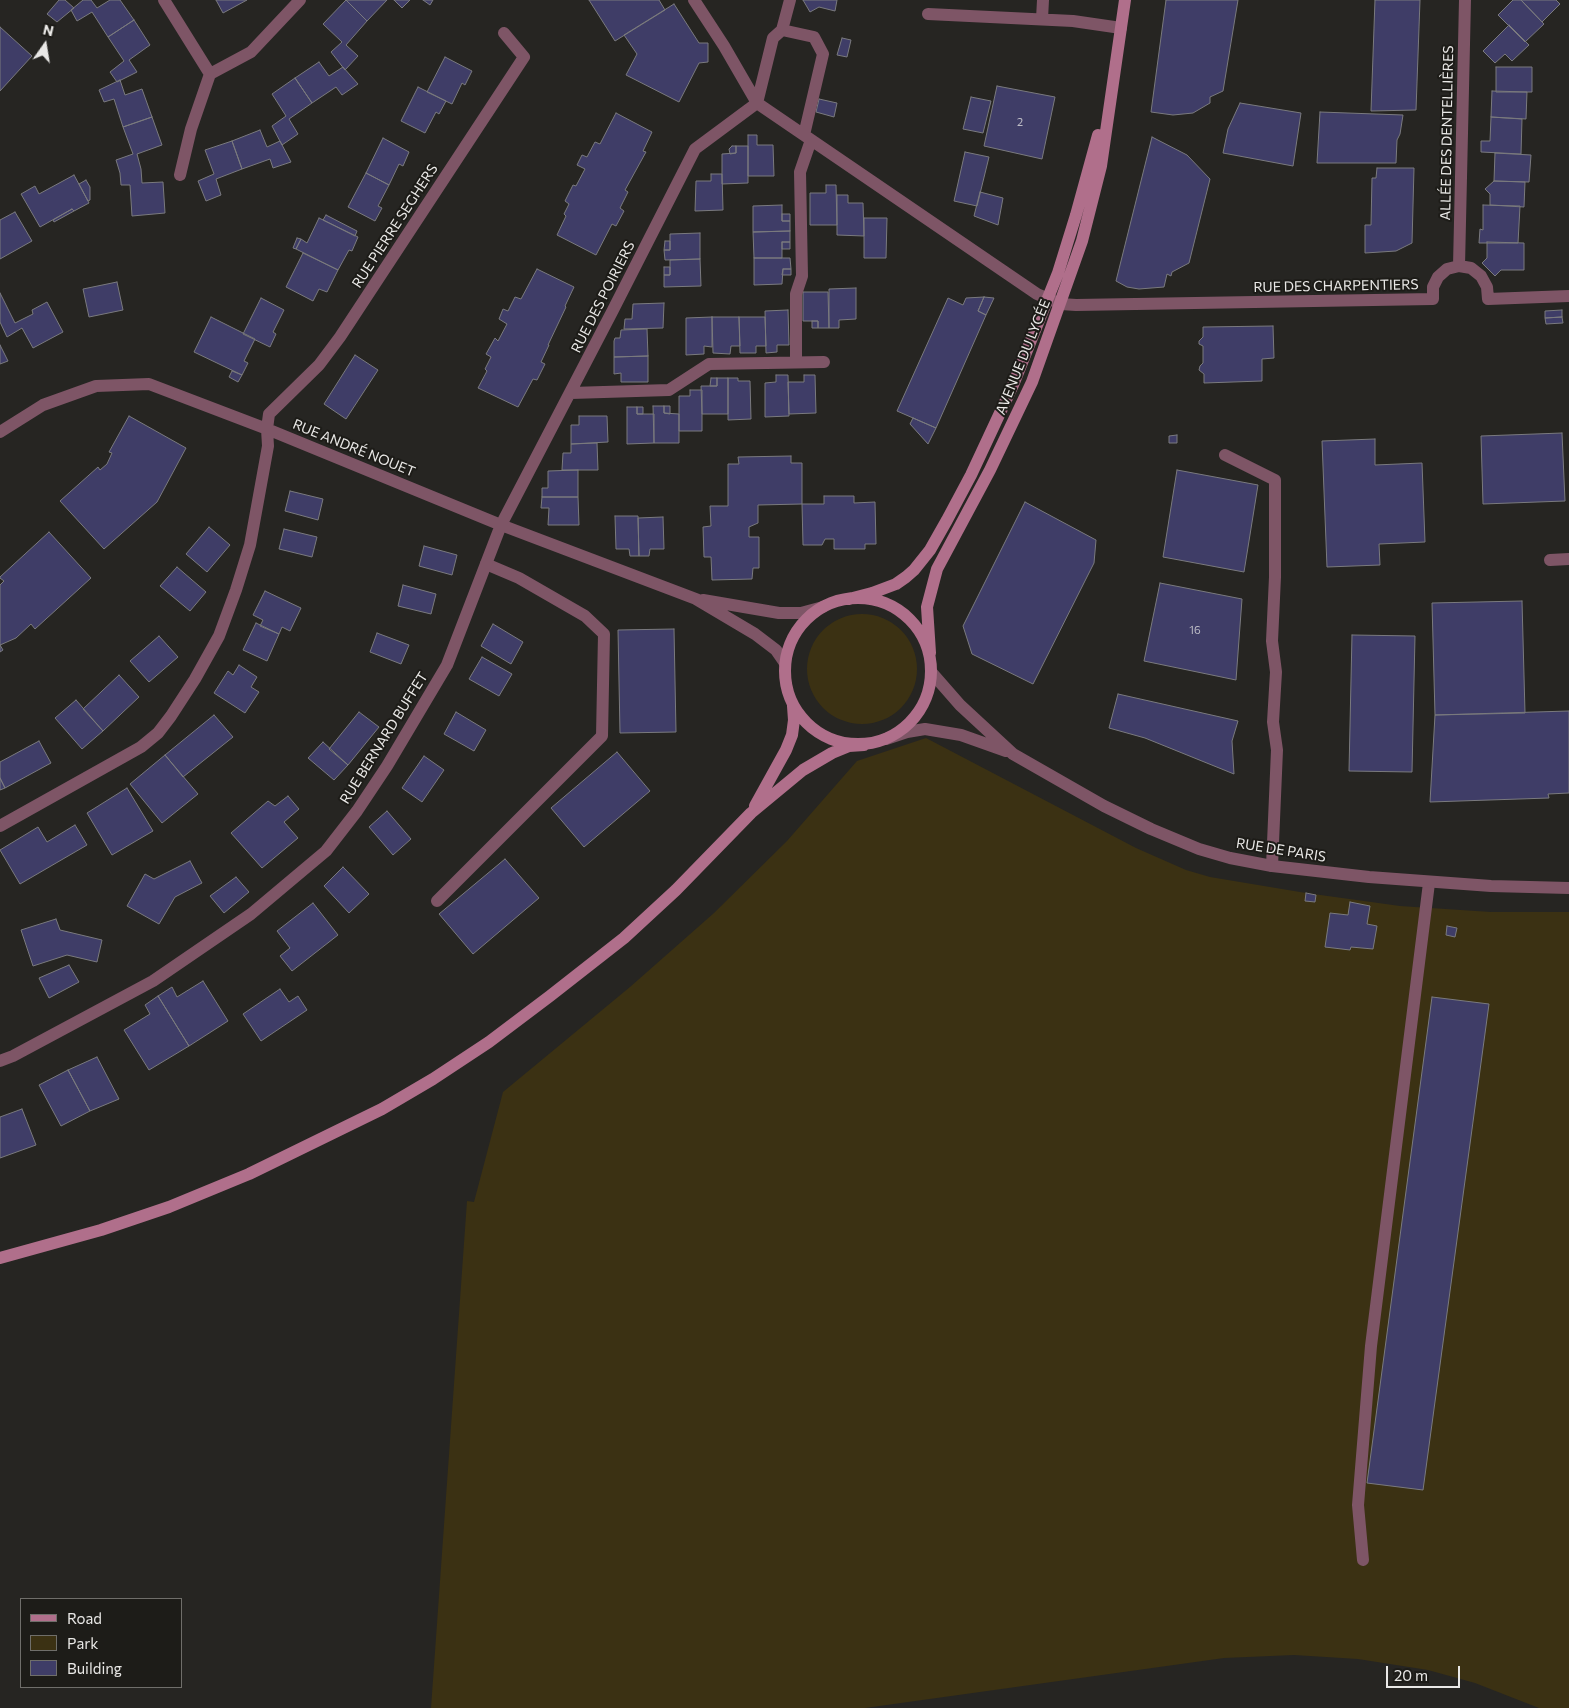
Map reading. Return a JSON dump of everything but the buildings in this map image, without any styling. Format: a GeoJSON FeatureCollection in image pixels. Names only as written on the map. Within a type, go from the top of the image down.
{"type":"FeatureCollection","features":[{"type":"Feature","properties":{"kind":"main road","name":"AVENUE DU LYCÉE"},"geometry":{"type":"LineString","coordinates":[[930,653],[927,607],[937,568],[1012,427],[1032,382],[1082,242],[1101,166],[1125,0]]}},
{"type":"Feature","properties":{"kind":"main road","name":"AVENUE DU LYCÉE"},"geometry":{"type":"LineString","coordinates":[[849,598],[872,593],[896,584],[914,570],[930,550],[994,429],[1058,273],[1093,154],[1116,59]]}},
{"type":"Feature","properties":{"kind":"main road"},"geometry":{"type":"LineString","coordinates":[[0,1258],[101,1230],[169,1207],[265,1166],[323,1139],[399,1099],[489,1042],[624,938],[676,890],[751,813],[803,770],[832,753],[850,746],[864,745],[886,739],[904,729],[919,713],[928,694],[932,673],[930,653],[921,633],[908,617],[890,605],[870,599],[849,598],[835,601],[822,607],[804,622],[791,641],[785,663],[786,684],[793,705],[792,735],[786,750],[751,813]]}},
{"type":"Feature","properties":{"kind":"main road"},"geometry":{"type":"LineString","coordinates":[[793,705],[805,722],[822,735],[842,743],[864,745]]}},
{"type":"Feature","properties":{"kind":"street"},"geometry":{"type":"LineString","coordinates":[[164,0],[210,74]]}},
{"type":"Feature","properties":{"kind":"street"},"geometry":{"type":"LineString","coordinates":[[180,175],[191,129],[210,74],[251,52],[300,0]]}},
{"type":"Feature","properties":{"kind":"street"},"geometry":{"type":"LineString","coordinates":[[694,0],[724,46],[757,103],[1037,294],[1061,304]]}},
{"type":"Feature","properties":{"kind":"street"},"geometry":{"type":"LineString","coordinates":[[757,103],[773,38],[782,30],[790,0]]}},
{"type":"Feature","properties":{"kind":"street"},"geometry":{"type":"LineString","coordinates":[[1042,19],[1043,0]]}},
{"type":"Feature","properties":{"kind":"street","name":"ALLÉE DES DENTELLIÈRES"},"geometry":{"type":"LineString","coordinates":[[1458,266],[1465,0]]}},
{"type":"Feature","properties":{"kind":"street"},"geometry":{"type":"LineString","coordinates":[[928,14],[1073,21],[1121,28]]}},
{"type":"Feature","properties":{"kind":"street"},"geometry":{"type":"LineString","coordinates":[[782,30],[814,37],[822,54],[800,172],[802,276],[796,294],[796,362]]}},
{"type":"Feature","properties":{"kind":"street","name":"RUE PIERRE SEGHERS"},"geometry":{"type":"LineString","coordinates":[[267,429],[269,414],[318,365],[340,337],[524,57],[504,33]]}},
{"type":"Feature","properties":{"kind":"street","name":"RUE DES POIRIERS"},"geometry":{"type":"LineString","coordinates":[[501,525],[571,393],[695,149],[757,103]]}},
{"type":"Feature","properties":{"kind":"street"},"geometry":{"type":"LineString","coordinates":[[1458,266],[1471,268],[1481,276],[1487,287],[1488,299],[1569,296]]}},
{"type":"Feature","properties":{"kind":"street","name":"RUE DES CHARPENTIERS"},"geometry":{"type":"LineString","coordinates":[[1061,304],[1433,299],[1433,287],[1438,276],[1447,269],[1458,266]]}},
{"type":"Feature","properties":{"kind":"street"},"geometry":{"type":"LineString","coordinates":[[571,393],[669,390],[709,364],[824,362]]}},
{"type":"Feature","properties":{"kind":"street","name":"RUE ANDRÉ NOUET"},"geometry":{"type":"LineString","coordinates":[[0,432],[43,405],[96,386],[149,384],[267,429],[501,525],[696,599],[754,634],[776,650],[785,663]]}},
{"type":"Feature","properties":{"kind":"street"},"geometry":{"type":"LineString","coordinates":[[0,826],[141,747],[158,732],[171,716],[195,679],[219,636],[236,590],[250,545],[268,446],[267,429]]}},
{"type":"Feature","properties":{"kind":"street"},"geometry":{"type":"LineString","coordinates":[[1225,455],[1275,480],[1275,577],[1272,642],[1276,672],[1273,722],[1277,750],[1272,866]]}},
{"type":"Feature","properties":{"kind":"street","name":"RUE BERNARD BUFFET"},"geometry":{"type":"LineString","coordinates":[[0,1061],[13,1056],[153,981],[251,914],[326,851],[357,811],[387,766],[447,664],[501,525]]}},
{"type":"Feature","properties":{"kind":"street"},"geometry":{"type":"LineString","coordinates":[[1550,560],[1569,559]]}},
{"type":"Feature","properties":{"kind":"street"},"geometry":{"type":"LineString","coordinates":[[437,901],[602,736],[604,634],[585,616],[519,578],[486,564]]}},
{"type":"Feature","properties":{"kind":"street","name":"RUE ANDRÉ NOUET"},"geometry":{"type":"LineString","coordinates":[[696,599],[779,613],[801,613],[822,607]]}},
{"type":"Feature","properties":{"kind":"street","name":"RUE DE PARIS"},"geometry":{"type":"LineString","coordinates":[[932,673],[960,705],[1013,754]]}},
{"type":"Feature","properties":{"kind":"street","name":"RUE DE PARIS"},"geometry":{"type":"LineString","coordinates":[[886,739],[907,732],[925,729],[961,735],[1013,754],[1074,790],[1151,829],[1199,849],[1230,858],[1272,866],[1429,883],[1569,888]]}},
{"type":"Feature","properties":{"kind":"street"},"geometry":{"type":"LineString","coordinates":[[1363,1560],[1358,1505],[1371,1346],[1429,883]]}},
{"type":"Feature","properties":{"kind":"green space"},"geometry":{"type":"Polygon","coordinates":[[[862,614],[883,618],[901,630],[913,648],[917,669],[913,690],[901,708],[883,720],[862,724],[841,720],[823,708],[811,690],[807,669],[811,648],[823,630],[841,618],[862,614]]]}},
{"type":"Feature","properties":{"kind":"green space"},"geometry":{"type":"Polygon","coordinates":[[[926,738],[1136,848],[1186,870],[1210,877],[1400,906],[1491,912],[1569,912],[1569,1708],[1539,1708],[1475,1683],[1428,1670],[1358,1659],[1294,1655],[1224,1658],[865,1708],[431,1708],[467,1201],[474,1202],[503,1092],[630,987],[714,913],[787,841],[857,761],[926,738]]]}}]}
